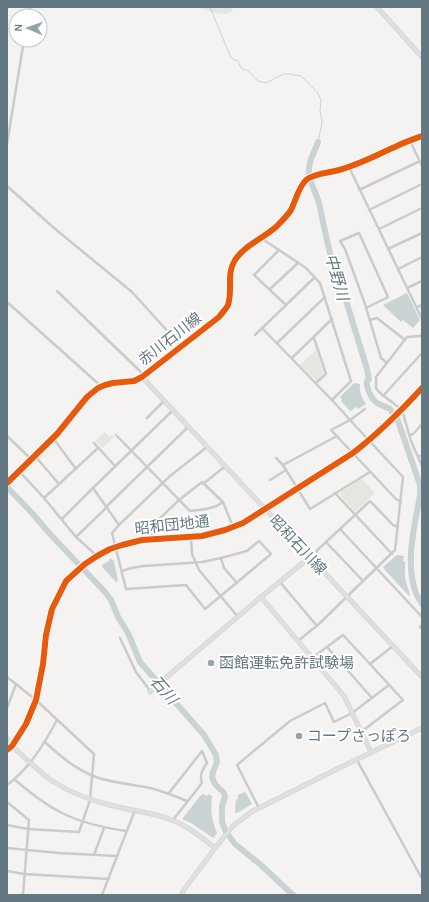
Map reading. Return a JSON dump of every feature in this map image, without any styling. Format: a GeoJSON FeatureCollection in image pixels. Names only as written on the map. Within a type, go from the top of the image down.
{"type":"FeatureCollection","features":[{"type":"Feature","properties":{"kind":"street"},"geometry":{"type":"LineString","coordinates":[[377,7],[422,57]]}},
{"type":"Feature","properties":{"kind":"street"},"geometry":{"type":"LineString","coordinates":[[7,144],[23,48]]}},
{"type":"Feature","properties":{"kind":"street"},"geometry":{"type":"LineString","coordinates":[[422,136],[348,167],[422,319]]}},
{"type":"Feature","properties":{"kind":"street"},"geometry":{"type":"LineString","coordinates":[[410,140],[422,166]]}},
{"type":"Feature","properties":{"kind":"street"},"geometry":{"type":"LineString","coordinates":[[359,190],[420,161]]}},
{"type":"Feature","properties":{"kind":"street","name":"赤川石川線"},"geometry":{"type":"LineString","coordinates":[[8,482],[53,438],[87,396],[102,387],[114,383],[134,381],[143,377],[219,317],[225,309],[230,297],[231,269],[241,253],[276,228],[284,220],[306,180],[348,167]]}},
{"type":"Feature","properties":{"kind":"street"},"geometry":{"type":"LineString","coordinates":[[369,210],[422,184]]}},
{"type":"Feature","properties":{"kind":"street"},"geometry":{"type":"LineString","coordinates":[[7,186],[54,228],[132,292],[182,346]]}},
{"type":"Feature","properties":{"kind":"street"},"geometry":{"type":"LineString","coordinates":[[378,229],[422,208]]}},
{"type":"Feature","properties":{"kind":"street"},"geometry":{"type":"LineString","coordinates":[[366,308],[388,297],[359,233],[340,241],[345,249],[366,308],[381,358],[387,363]]}},
{"type":"Feature","properties":{"kind":"street"},"geometry":{"type":"LineString","coordinates":[[388,249],[422,233]]}},
{"type":"Feature","properties":{"kind":"street"},"geometry":{"type":"LineString","coordinates":[[261,238],[306,268],[320,283],[351,381],[332,400]]}},
{"type":"Feature","properties":{"kind":"street"},"geometry":{"type":"LineString","coordinates":[[279,250],[254,275],[286,305]]}},
{"type":"Feature","properties":{"kind":"street"},"geometry":{"type":"LineString","coordinates":[[398,269],[422,257]]}},
{"type":"Feature","properties":{"kind":"street"},"geometry":{"type":"LineString","coordinates":[[270,290],[298,263]]}},
{"type":"Feature","properties":{"kind":"street"},"geometry":{"type":"LineString","coordinates":[[255,335],[315,277]]}},
{"type":"Feature","properties":{"kind":"street"},"geometry":{"type":"LineString","coordinates":[[407,288],[422,281]]}},
{"type":"Feature","properties":{"kind":"street"},"geometry":{"type":"LineString","coordinates":[[56,291],[142,372],[143,377]]}},
{"type":"Feature","properties":{"kind":"street"},"geometry":{"type":"LineString","coordinates":[[277,343],[325,297]]}},
{"type":"Feature","properties":{"kind":"street"},"geometry":{"type":"LineString","coordinates":[[7,302],[102,387]]}},
{"type":"Feature","properties":{"kind":"street"},"geometry":{"type":"LineString","coordinates":[[416,308],[422,305]]}},
{"type":"Feature","properties":{"kind":"street"},"geometry":{"type":"LineString","coordinates":[[370,320],[377,318],[405,340]]}},
{"type":"Feature","properties":{"kind":"street"},"geometry":{"type":"LineString","coordinates":[[292,358],[332,319]]}},
{"type":"Feature","properties":{"kind":"street"},"geometry":{"type":"LineString","coordinates":[[262,328],[332,400],[403,477],[395,550],[317,626],[298,641]]}},
{"type":"Feature","properties":{"kind":"street"},"geometry":{"type":"LineString","coordinates":[[422,334],[420,336],[407,337],[376,376],[377,390],[402,410],[422,466]]}},
{"type":"Feature","properties":{"kind":"street"},"geometry":{"type":"LineString","coordinates":[[314,337],[326,374],[316,384]]}},
{"type":"Feature","properties":{"kind":"street"},"geometry":{"type":"LineString","coordinates":[[383,396],[422,353]]}},
{"type":"Feature","properties":{"kind":"street","name":"昭和石川線"},"geometry":{"type":"LineString","coordinates":[[143,377],[265,510],[422,677]]}},
{"type":"Feature","properties":{"kind":"street"},"geometry":{"type":"LineString","coordinates":[[402,410],[422,388]]}},
{"type":"Feature","properties":{"kind":"street"},"geometry":{"type":"LineString","coordinates":[[147,418],[164,401]]}},
{"type":"Feature","properties":{"kind":"street"},"geometry":{"type":"LineString","coordinates":[[62,519],[173,410]]}},
{"type":"Feature","properties":{"kind":"street"},"geometry":{"type":"LineString","coordinates":[[365,410],[331,430],[396,500],[401,502]]}},
{"type":"Feature","properties":{"kind":"street","name":"昭和団地通"},"geometry":{"type":"LineString","coordinates":[[7,750],[12,746],[26,724],[36,700],[43,664],[46,635],[52,609],[66,582],[85,564],[96,556],[116,546],[132,542],[210,535],[234,527],[265,510],[353,453],[369,441],[402,410]]}},
{"type":"Feature","properties":{"kind":"street"},"geometry":{"type":"LineString","coordinates":[[410,435],[413,434],[422,424]]}},
{"type":"Feature","properties":{"kind":"street"},"geometry":{"type":"LineString","coordinates":[[76,537],[188,427]]}},
{"type":"Feature","properties":{"kind":"street"},"geometry":{"type":"LineString","coordinates":[[116,435],[190,511],[213,507],[220,505],[223,502]]}},
{"type":"Feature","properties":{"kind":"street"},"geometry":{"type":"LineString","coordinates":[[7,436],[33,457],[59,484]]}},
{"type":"Feature","properties":{"kind":"street"},"geometry":{"type":"LineString","coordinates":[[283,465],[337,436]]}},
{"type":"Feature","properties":{"kind":"street"},"geometry":{"type":"LineString","coordinates":[[53,438],[76,468]]}},
{"type":"Feature","properties":{"kind":"street"},"geometry":{"type":"LineString","coordinates":[[94,443],[115,466]]}},
{"type":"Feature","properties":{"kind":"street"},"geometry":{"type":"LineString","coordinates":[[122,571],[144,566],[195,563],[221,558],[247,551],[259,541],[272,554],[205,609],[186,585],[126,589],[112,533],[162,483],[207,447]]}},
{"type":"Feature","properties":{"kind":"street"},"geometry":{"type":"LineString","coordinates":[[44,498],[98,448]]}},
{"type":"Feature","properties":{"kind":"street"},"geometry":{"type":"LineString","coordinates":[[418,457],[422,455]]}},
{"type":"Feature","properties":{"kind":"street"},"geometry":{"type":"LineString","coordinates":[[276,458],[283,465],[310,509],[370,472]]}},
{"type":"Feature","properties":{"kind":"street"},"geometry":{"type":"LineString","coordinates":[[152,540],[152,526],[179,500],[202,482],[204,484],[223,468]]}},
{"type":"Feature","properties":{"kind":"street"},"geometry":{"type":"LineString","coordinates":[[270,480],[286,470]]}},
{"type":"Feature","properties":{"kind":"street"},"geometry":{"type":"LineString","coordinates":[[19,471],[44,498],[76,537],[96,556]]}},
{"type":"Feature","properties":{"kind":"street"},"geometry":{"type":"LineString","coordinates":[[204,484],[223,502],[234,527]]}},
{"type":"Feature","properties":{"kind":"street"},"geometry":{"type":"LineString","coordinates":[[93,488],[119,525]]}},
{"type":"Feature","properties":{"kind":"street"},"geometry":{"type":"LineString","coordinates":[[335,493],[392,554]]}},
{"type":"Feature","properties":{"kind":"street"},"geometry":{"type":"LineString","coordinates":[[120,638],[136,672],[150,692],[261,597],[310,558],[370,501],[393,525],[398,527]]}},
{"type":"Feature","properties":{"kind":"street"},"geometry":{"type":"LineString","coordinates":[[340,529],[422,616]]}},
{"type":"Feature","properties":{"kind":"street"},"geometry":{"type":"LineString","coordinates":[[191,537],[192,554],[199,570],[239,617]]}},
{"type":"Feature","properties":{"kind":"street"},"geometry":{"type":"LineString","coordinates":[[326,542],[363,581]]}},
{"type":"Feature","properties":{"kind":"street"},"geometry":{"type":"LineString","coordinates":[[221,558],[224,568],[237,583]]}},
{"type":"Feature","properties":{"kind":"street"},"geometry":{"type":"LineString","coordinates":[[280,582],[317,626]]}},
{"type":"Feature","properties":{"kind":"street"},"geometry":{"type":"LineString","coordinates":[[261,597],[344,696],[371,752]]}},
{"type":"Feature","properties":{"kind":"street"},"geometry":{"type":"LineString","coordinates":[[422,625],[420,627],[422,629]]}},
{"type":"Feature","properties":{"kind":"street"},"geometry":{"type":"LineString","coordinates":[[312,658],[342,635],[403,700],[361,732]]}},
{"type":"Feature","properties":{"kind":"street"},"geometry":{"type":"LineString","coordinates":[[370,664],[394,646]]}},
{"type":"Feature","properties":{"kind":"street"},"geometry":{"type":"LineString","coordinates":[[327,647],[372,698]]}},
{"type":"Feature","properties":{"kind":"street"},"geometry":{"type":"LineString","coordinates":[[7,677],[36,700],[94,754],[90,800],[79,832],[28,829],[7,825]]}},
{"type":"Feature","properties":{"kind":"street"},"geometry":{"type":"LineString","coordinates":[[7,708],[16,684]]}},
{"type":"Feature","properties":{"kind":"street"},"geometry":{"type":"LineString","coordinates":[[259,808],[237,765],[290,721],[325,703],[334,722],[352,713],[389,685]]}},
{"type":"Feature","properties":{"kind":"street"},"geometry":{"type":"LineString","coordinates":[[7,785],[30,763],[45,742],[57,720]]}},
{"type":"Feature","properties":{"kind":"street"},"geometry":{"type":"LineString","coordinates":[[181,895],[229,831],[251,812],[422,728]]}},
{"type":"Feature","properties":{"kind":"street"},"geometry":{"type":"LineString","coordinates":[[7,739],[12,746],[39,771],[53,782],[71,792],[90,800],[111,806],[154,814],[173,820],[188,828],[215,848]]}},
{"type":"Feature","properties":{"kind":"street"},"geometry":{"type":"LineString","coordinates":[[45,742],[71,764],[92,776],[111,782],[150,788],[168,793],[187,801]]}},
{"type":"Feature","properties":{"kind":"street"},"geometry":{"type":"LineString","coordinates":[[168,793],[202,751],[207,763],[200,778],[202,783],[173,820]]}},
{"type":"Feature","properties":{"kind":"street"},"geometry":{"type":"LineString","coordinates":[[358,762],[421,877]]}},
{"type":"Feature","properties":{"kind":"street"},"geometry":{"type":"LineString","coordinates":[[14,779],[30,793],[62,814],[104,828],[126,831]]}},
{"type":"Feature","properties":{"kind":"street"},"geometry":{"type":"LineString","coordinates":[[7,802],[29,820],[23,895]]}},
{"type":"Feature","properties":{"kind":"street"},"geometry":{"type":"LineString","coordinates":[[102,895],[135,810]]}},
{"type":"Feature","properties":{"kind":"street"},"geometry":{"type":"LineString","coordinates":[[94,855],[104,828]]}},
{"type":"Feature","properties":{"kind":"street"},"geometry":{"type":"LineString","coordinates":[[7,848],[59,853],[117,856]]}},
{"type":"Feature","properties":{"kind":"street"},"geometry":{"type":"LineString","coordinates":[[7,871],[24,874],[108,879]]}},
{"type":"Feature","properties":{"kind":"shaded area"},"geometry":{"type":"Polygon","coordinates":[[[196,7],[233,7],[232,12],[224,14],[214,13],[196,7]]]}},
{"type":"Feature","properties":{"kind":"shaded area"},"geometry":{"type":"Polygon","coordinates":[[[407,293],[420,320],[413,328],[403,320],[401,322],[383,305],[407,293]]]}},
{"type":"Feature","properties":{"kind":"shaded area"},"geometry":{"type":"Polygon","coordinates":[[[316,350],[323,372],[318,380],[316,380],[300,365],[316,350]]]}},
{"type":"Feature","properties":{"kind":"shaded area"},"geometry":{"type":"Polygon","coordinates":[[[354,383],[360,384],[361,395],[366,404],[358,409],[356,407],[350,411],[341,401],[342,399],[340,397],[354,383]]]}},
{"type":"Feature","properties":{"kind":"shaded area"},"geometry":{"type":"Polygon","coordinates":[[[105,432],[109,437],[113,435],[114,437],[102,448],[95,441],[105,432]]]}},
{"type":"Feature","properties":{"kind":"shaded area"},"geometry":{"type":"Polygon","coordinates":[[[362,479],[375,493],[355,511],[340,495],[341,492],[362,479]]]}},
{"type":"Feature","properties":{"kind":"shaded area"},"geometry":{"type":"Polygon","coordinates":[[[397,555],[404,556],[403,561],[405,562],[405,578],[409,596],[383,567],[397,555]]]}},
{"type":"Feature","properties":{"kind":"shaded area"},"geometry":{"type":"Polygon","coordinates":[[[110,558],[114,561],[118,581],[116,582],[102,567],[102,565],[109,561],[110,558]]]}},
{"type":"Feature","properties":{"kind":"shaded area"},"geometry":{"type":"Polygon","coordinates":[[[244,792],[252,804],[235,813],[238,795],[244,792]]]}},
{"type":"Feature","properties":{"kind":"shaded area"},"geometry":{"type":"Polygon","coordinates":[[[203,794],[212,796],[212,815],[217,833],[213,838],[191,823],[182,819],[203,794]]]}},
{"type":"Feature","properties":{"kind":"waterway","name":"中野川"},"geometry":{"type":"LineString","coordinates":[[210,7],[231,58],[238,61],[242,69],[247,70],[258,81],[266,83],[283,74],[301,76],[317,92],[321,100],[320,110],[322,123],[318,142]]}},
{"type":"Feature","properties":{"kind":"waterway","name":"中野川"},"geometry":{"type":"LineString","coordinates":[[318,142],[312,156],[309,167],[309,175],[319,203],[338,283],[344,294],[367,369],[369,379],[367,381],[367,386],[372,398],[377,403],[390,409],[398,421],[420,485],[420,495],[412,541],[411,564],[415,589],[422,604]]}},
{"type":"Feature","properties":{"kind":"waterway","name":"石川"},"geometry":{"type":"LineString","coordinates":[[7,487],[111,600],[118,617],[128,633],[140,662],[204,735],[216,755],[217,762],[212,777],[215,784],[224,793],[225,797],[222,806],[222,822],[226,832],[235,844],[262,866],[293,895]]}},
{"type":"Feature","properties":{"kind":"cycle path"},"geometry":{"type":"LineString","coordinates":[[7,483],[57,434],[87,397],[98,388],[113,383],[134,381],[142,377],[219,317],[228,305],[230,294],[230,276],[232,265],[235,260],[244,250],[277,226],[291,210],[299,190],[306,180],[316,175],[351,166],[422,136]]}},
{"type":"Feature","properties":{"kind":"cycle path"},"geometry":{"type":"LineString","coordinates":[[7,750],[12,746],[26,724],[36,700],[43,664],[46,635],[52,609],[66,581],[85,564],[110,549],[122,545],[142,540],[202,536],[225,530],[243,523],[353,453],[389,422],[422,388]]}},
{"type":"Feature","properties":{"kind":"place","name":"函館運転免許試験場"},"geometry":{"type":"Point","coordinates":[211,663]}},
{"type":"Feature","properties":{"kind":"place","name":"コープさっぽろ"},"geometry":{"type":"Point","coordinates":[299,736]}}]}
